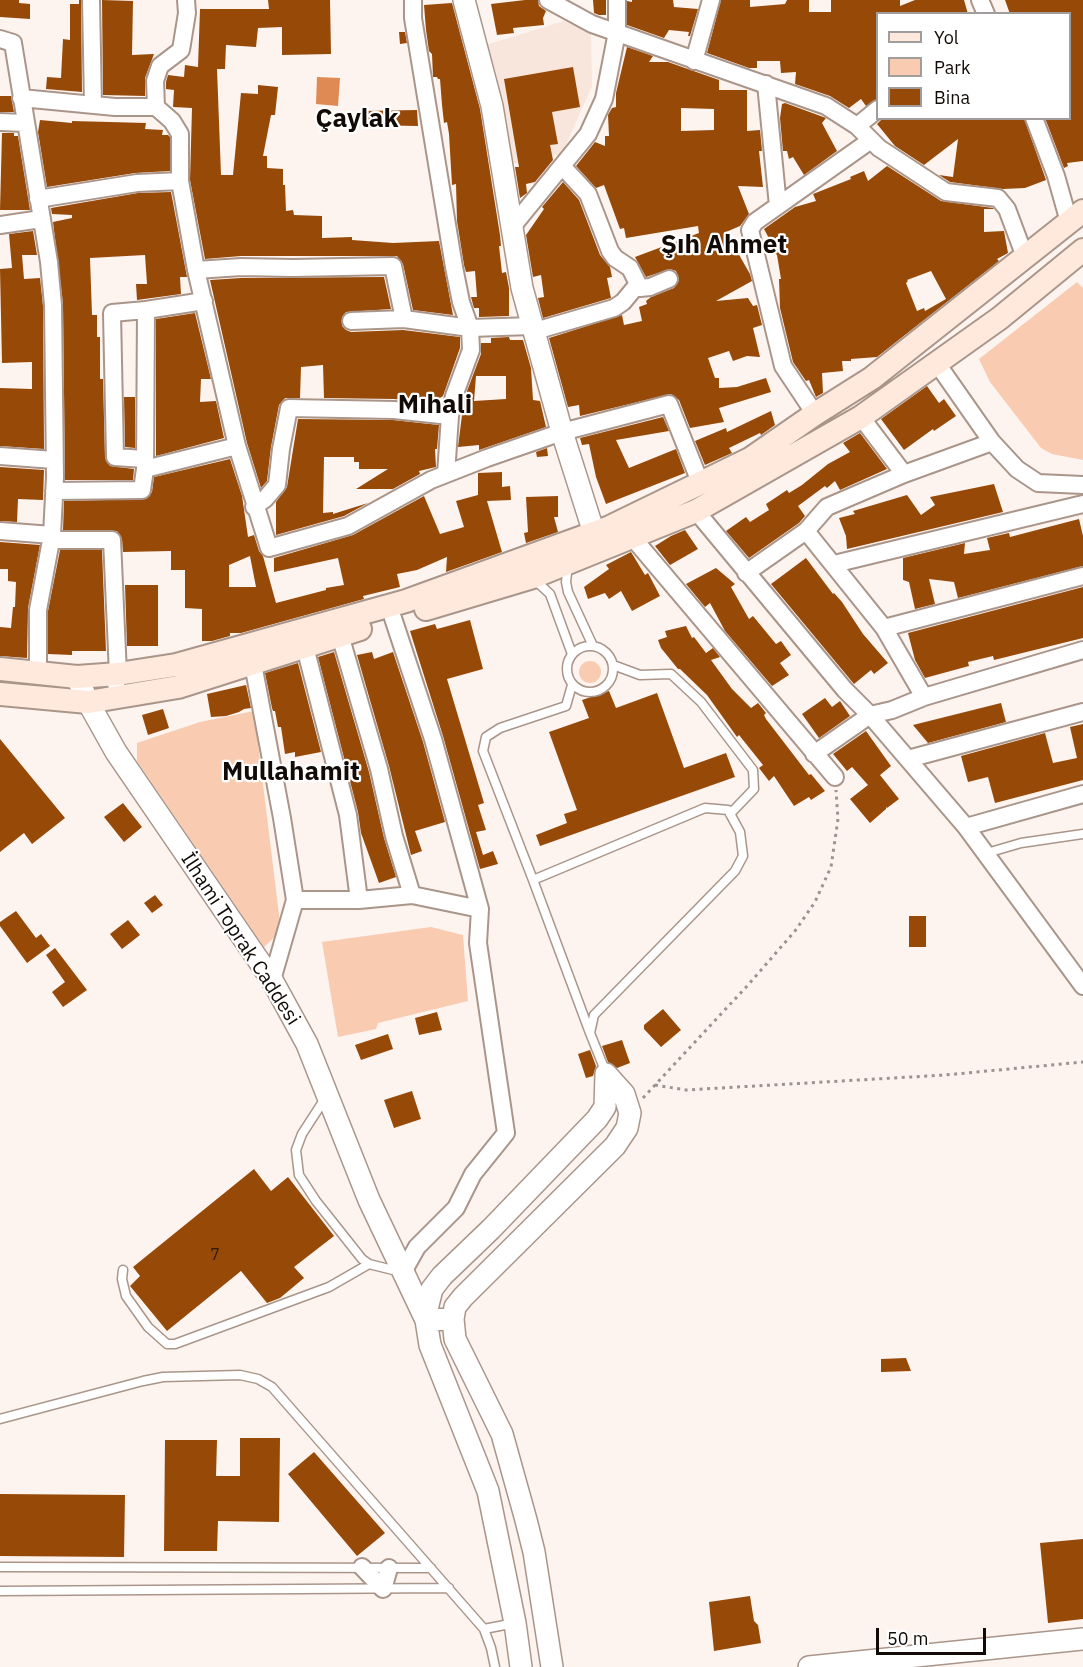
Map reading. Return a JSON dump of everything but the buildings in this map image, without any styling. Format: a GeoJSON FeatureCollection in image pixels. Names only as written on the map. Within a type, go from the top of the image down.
{"type":"FeatureCollection","features":[{"type":"Feature","properties":{"kind":"main road"},"geometry":{"type":"LineString","coordinates":[[0,669],[77,677],[118,674],[176,665],[406,601],[610,527],[750,459],[872,378],[1076,216]]}},
{"type":"Feature","properties":{"kind":"main road"},"geometry":{"type":"LineString","coordinates":[[0,694],[88,702],[178,687],[393,618],[533,577],[633,538],[696,511],[861,417],[1079,259]]}},
{"type":"Feature","properties":{"kind":"street"},"geometry":{"type":"LineString","coordinates":[[91,0],[93,105]]}},
{"type":"Feature","properties":{"kind":"street"},"geometry":{"type":"LineString","coordinates":[[156,107],[155,81],[160,66],[181,50],[187,13],[186,0]]}},
{"type":"Feature","properties":{"kind":"street"},"geometry":{"type":"LineString","coordinates":[[413,0],[413,18],[454,267],[461,302],[470,328],[471,350],[454,396],[450,416],[446,474]]}},
{"type":"Feature","properties":{"kind":"street"},"geometry":{"type":"LineString","coordinates":[[464,0],[492,106],[522,288],[562,432],[594,533]]}},
{"type":"Feature","properties":{"kind":"street"},"geometry":{"type":"LineString","coordinates":[[548,0],[592,24],[826,106],[857,126],[879,148],[946,192],[999,198],[1007,208],[1025,257]]}},
{"type":"Feature","properties":{"kind":"street"},"geometry":{"type":"LineString","coordinates":[[512,226],[588,134],[604,99],[617,32],[617,0]]}},
{"type":"Feature","properties":{"kind":"street"},"geometry":{"type":"LineString","coordinates":[[694,61],[711,0]]}},
{"type":"Feature","properties":{"kind":"street"},"geometry":{"type":"LineString","coordinates":[[0,39],[13,43],[49,262],[53,305],[54,490],[52,535],[38,610],[38,674]]}},
{"type":"Feature","properties":{"kind":"street"},"geometry":{"type":"LineString","coordinates":[[766,84],[778,206]]}},
{"type":"Feature","properties":{"kind":"street"},"geometry":{"type":"LineString","coordinates":[[21,98],[93,105],[156,107],[172,121],[180,134],[180,181],[196,270],[237,446],[254,507],[269,548],[348,526],[431,480],[562,432],[669,404],[700,482]]}},
{"type":"Feature","properties":{"kind":"street"},"geometry":{"type":"LineString","coordinates":[[857,126],[876,111]]}},
{"type":"Feature","properties":{"kind":"street"},"geometry":{"type":"LineString","coordinates":[[1035,120],[1056,176],[1076,216]]}},
{"type":"Feature","properties":{"kind":"street"},"geometry":{"type":"LineString","coordinates":[[0,122],[25,123]]}},
{"type":"Feature","properties":{"kind":"street"},"geometry":{"type":"LineString","coordinates":[[815,414],[783,366],[750,230],[753,224],[871,140]]}},
{"type":"Feature","properties":{"kind":"street"},"geometry":{"type":"LineString","coordinates":[[562,166],[588,194],[610,251],[615,258],[630,268],[640,288],[650,287],[669,279]]}},
{"type":"Feature","properties":{"kind":"street"},"geometry":{"type":"LineString","coordinates":[[38,199],[137,183],[180,181]]}},
{"type":"Feature","properties":{"kind":"street"},"geometry":{"type":"LineString","coordinates":[[0,225],[41,219]]}},
{"type":"Feature","properties":{"kind":"street"},"geometry":{"type":"LineString","coordinates":[[196,270],[241,267],[393,266],[404,319]]}},
{"type":"Feature","properties":{"kind":"street"},"geometry":{"type":"LineString","coordinates":[[351,321],[404,319],[470,328],[534,328],[614,308],[623,302],[638,284]]}},
{"type":"Feature","properties":{"kind":"street"},"geometry":{"type":"LineString","coordinates":[[204,301],[112,313],[115,457],[145,464],[237,446]]}},
{"type":"Feature","properties":{"kind":"street"},"geometry":{"type":"LineString","coordinates":[[54,490],[142,490],[145,464],[146,310]]}},
{"type":"Feature","properties":{"kind":"street"},"geometry":{"type":"LineString","coordinates":[[834,564],[1082,508],[1078,486],[1038,483],[1017,469],[992,442],[936,362]]}},
{"type":"Feature","properties":{"kind":"street"},"geometry":{"type":"LineString","coordinates":[[254,507],[265,499],[277,485],[289,408],[394,410],[450,416]]}},
{"type":"Feature","properties":{"kind":"street"},"geometry":{"type":"LineString","coordinates":[[861,417],[903,474]]}},
{"type":"Feature","properties":{"kind":"street"},"geometry":{"type":"LineString","coordinates":[[746,573],[806,531],[827,507],[903,474],[992,442]]}},
{"type":"Feature","properties":{"kind":"street"},"geometry":{"type":"LineString","coordinates":[[0,456],[54,460]]}},
{"type":"Feature","properties":{"kind":"street"},"geometry":{"type":"LineString","coordinates":[[696,511],[845,690],[870,714],[966,827],[1080,978]]}},
{"type":"Feature","properties":{"kind":"street"},"geometry":{"type":"LineString","coordinates":[[0,531],[52,535]]}},
{"type":"Feature","properties":{"kind":"street"},"geometry":{"type":"LineString","coordinates":[[806,531],[884,628],[924,697]]}},
{"type":"Feature","properties":{"kind":"street"},"geometry":{"type":"LineString","coordinates":[[52,535],[54,540],[112,540],[118,674],[114,698]]}},
{"type":"Feature","properties":{"kind":"street"},"geometry":{"type":"LineString","coordinates":[[633,538],[835,777]]}},
{"type":"Feature","properties":{"kind":"street"},"geometry":{"type":"LineString","coordinates":[[884,628],[1083,576]]}},
{"type":"Feature","properties":{"kind":"street"},"geometry":{"type":"LineString","coordinates":[[393,618],[433,739],[480,909],[478,943],[506,1133],[473,1174],[456,1208],[417,1247],[403,1272]]}},
{"type":"Feature","properties":{"kind":"street"},"geometry":{"type":"LineString","coordinates":[[340,635],[379,769],[394,836],[412,895]]}},
{"type":"Feature","properties":{"kind":"street"},"geometry":{"type":"LineString","coordinates":[[305,647],[348,815],[359,900]]}},
{"type":"Feature","properties":{"kind":"street"},"geometry":{"type":"LineString","coordinates":[[814,754],[870,714],[892,710],[924,697],[1083,650]]}},
{"type":"Feature","properties":{"kind":"street"},"geometry":{"type":"LineString","coordinates":[[253,664],[295,900],[272,980]]}},
{"type":"Feature","properties":{"kind":"street","name":"İlhami Toprak Caddesi"},"geometry":{"type":"LineString","coordinates":[[77,677],[116,752],[272,980],[307,1044],[369,1200],[426,1320]]}},
{"type":"Feature","properties":{"kind":"street"},"geometry":{"type":"LineString","coordinates":[[908,759],[1083,712]]}},
{"type":"Feature","properties":{"kind":"street"},"geometry":{"type":"LineString","coordinates":[[966,827],[1083,794]]}},
{"type":"Feature","properties":{"kind":"street"},"geometry":{"type":"LineString","coordinates":[[295,900],[359,900],[412,895],[480,909]]}},
{"type":"Feature","properties":{"kind":"street"},"geometry":{"type":"LineString","coordinates":[[552,1667],[534,1552],[502,1434],[455,1339],[453,1319],[455,1307],[463,1297],[615,1146],[627,1128],[630,1113],[624,1094],[606,1074]]}},
{"type":"Feature","properties":{"kind":"street"},"geometry":{"type":"LineString","coordinates":[[521,1667],[515,1623],[488,1491],[430,1345],[426,1320],[432,1289],[442,1276],[491,1229],[597,1119],[605,1107],[606,1074]]}},
{"type":"Feature","properties":{"kind":"street"},"geometry":{"type":"LineString","coordinates":[[426,1320],[453,1319]]}},
{"type":"Feature","properties":{"kind":"street"},"geometry":{"type":"LineString","coordinates":[[362,1567],[382,1588],[389,1568]]}},
{"type":"Feature","properties":{"kind":"street"},"geometry":{"type":"LineString","coordinates":[[809,1667],[1083,1639]]}},
{"type":"Feature","properties":{"kind":"lane"},"geometry":{"type":"LineString","coordinates":[[568,563],[566,582],[568,592],[593,646]]}},
{"type":"Feature","properties":{"kind":"lane"},"geometry":{"type":"LineString","coordinates":[[533,577],[550,594],[572,654]]}},
{"type":"Feature","properties":{"kind":"lane"},"geometry":{"type":"LineString","coordinates":[[606,1074],[483,751],[486,737],[500,728],[566,706],[572,685],[567,666],[572,654],[578,649],[593,646],[606,652],[613,664],[640,675],[671,674],[701,702],[753,770],[754,789],[730,814]]}},
{"type":"Feature","properties":{"kind":"lane"},"geometry":{"type":"LineString","coordinates":[[572,685],[586,692],[601,690],[611,679],[613,664]]}},
{"type":"Feature","properties":{"kind":"lane"},"geometry":{"type":"LineString","coordinates":[[533,880],[705,808],[728,810],[740,832],[743,856],[735,871],[594,1015],[590,1033]]}},
{"type":"Feature","properties":{"kind":"lane"},"geometry":{"type":"LineString","coordinates":[[987,853],[1022,843],[1083,834]]}},
{"type":"Feature","properties":{"kind":"lane"},"geometry":{"type":"LineString","coordinates":[[328,1095],[302,1134],[296,1150],[299,1175],[328,1217],[362,1259],[369,1264],[403,1272]]}},
{"type":"Feature","properties":{"kind":"lane"},"geometry":{"type":"LineString","coordinates":[[123,1270],[122,1279],[126,1296],[148,1327],[167,1344],[176,1344],[328,1287],[369,1264]]}},
{"type":"Feature","properties":{"kind":"lane"},"geometry":{"type":"LineString","coordinates":[[0,1419],[163,1377],[240,1375],[258,1379],[272,1387],[484,1629],[495,1667]]}},
{"type":"Feature","properties":{"kind":"lane"},"geometry":{"type":"LineString","coordinates":[[0,1567],[431,1568]]}},
{"type":"Feature","properties":{"kind":"lane"},"geometry":{"type":"LineString","coordinates":[[0,1591],[449,1588]]}},
{"type":"Feature","properties":{"kind":"lane"},"geometry":{"type":"LineString","coordinates":[[484,1629],[515,1623]]}},
{"type":"Feature","properties":{"kind":"path"},"geometry":{"type":"LineString","coordinates":[[630,1113],[748,985],[795,931],[815,902],[831,867],[838,819],[835,777]]}},
{"type":"Feature","properties":{"kind":"path"},"geometry":{"type":"LineString","coordinates":[[655,1085],[687,1090],[945,1075],[1083,1062]]}},
{"type":"Feature","properties":{"kind":"shaded area"},"geometry":{"type":"Polygon","coordinates":[[[564,21],[591,33],[592,86],[562,154],[510,164],[486,45],[564,21]]]}},
{"type":"Feature","properties":{"kind":"shaded area"},"geometry":{"type":"Polygon","coordinates":[[[317,77],[340,78],[338,106],[316,104],[317,77]]]}},
{"type":"Feature","properties":{"kind":"green space"},"geometry":{"type":"Polygon","coordinates":[[[1077,282],[1083,288],[1083,460],[1052,454],[1041,448],[990,382],[979,359],[1077,282]]]}},
{"type":"Feature","properties":{"kind":"green space"},"geometry":{"type":"Polygon","coordinates":[[[590,661],[598,664],[601,672],[598,680],[590,683],[582,680],[579,672],[582,664],[590,661]]]}},
{"type":"Feature","properties":{"kind":"green space"},"geometry":{"type":"Polygon","coordinates":[[[254,711],[281,931],[264,947],[137,761],[137,743],[200,722],[254,711]]]}},
{"type":"Feature","properties":{"kind":"green space"},"geometry":{"type":"Polygon","coordinates":[[[431,927],[463,935],[468,1001],[378,1023],[376,1029],[338,1037],[322,942],[431,927]]]}},
{"type":"Feature","properties":{"kind":"district","name":"Çaylak"},"geometry":{"type":"Point","coordinates":[357,119]}},
{"type":"Feature","properties":{"kind":"district","name":"Şıh Ahmet"},"geometry":{"type":"Point","coordinates":[724,245]}},
{"type":"Feature","properties":{"kind":"district","name":"Mıhali"},"geometry":{"type":"Point","coordinates":[435,405]}},
{"type":"Feature","properties":{"kind":"district","name":"Mullahamit"},"geometry":{"type":"Point","coordinates":[291,772]}}]}
